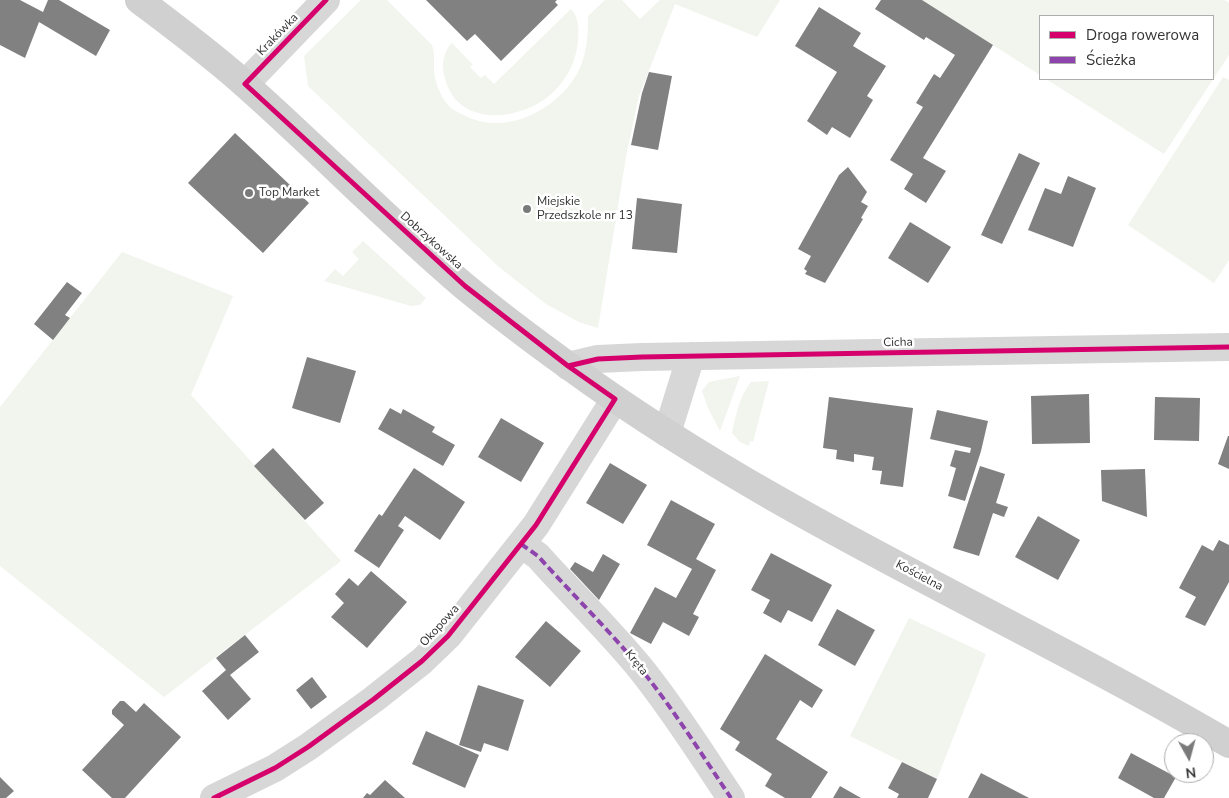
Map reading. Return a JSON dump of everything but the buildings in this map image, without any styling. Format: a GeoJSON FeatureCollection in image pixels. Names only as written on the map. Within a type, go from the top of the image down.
{"type":"FeatureCollection","features":[{"type":"Feature","properties":{"kind":"main road","name":"Dobrzykowska"},"geometry":{"type":"LineString","coordinates":[[139,0],[245,84],[465,286],[568,366],[615,399]]}},
{"type":"Feature","properties":{"kind":"main road","name":"Kościelna"},"geometry":{"type":"LineString","coordinates":[[615,399],[711,461],[814,520],[1162,705],[1229,744]]}},
{"type":"Feature","properties":{"kind":"street","name":"Krakówka"},"geometry":{"type":"LineString","coordinates":[[245,84],[326,0]]}},
{"type":"Feature","properties":{"kind":"street","name":"Cicha"},"geometry":{"type":"LineString","coordinates":[[568,366],[598,359],[691,356],[1229,347]]}},
{"type":"Feature","properties":{"kind":"street"},"geometry":{"type":"LineString","coordinates":[[667,433],[691,356]]}},
{"type":"Feature","properties":{"kind":"street","name":"Okopowa"},"geometry":{"type":"LineString","coordinates":[[214,798],[275,768],[308,747],[422,661],[448,636],[536,525],[615,399]]}},
{"type":"Feature","properties":{"kind":"street","name":"Kręta"},"geometry":{"type":"LineString","coordinates":[[521,544],[538,556],[631,657],[670,707],[731,798]]}},
{"type":"Feature","properties":{"kind":"shaded area","name":"Miejskie Przedszkole nr 13"},"geometry":{"type":"Polygon","coordinates":[[[361,0],[387,0],[432,45],[436,80],[441,95],[450,107],[478,121],[494,123],[511,122],[528,117],[543,109],[569,86],[578,72],[585,52],[588,16],[605,0],[622,0],[640,19],[660,0],[780,0],[757,37],[675,4],[639,96],[627,151],[598,328],[579,322],[546,304],[499,267],[308,86],[304,56],[361,0]]]}},
{"type":"Feature","properties":{"kind":"shaded area"},"geometry":{"type":"Polygon","coordinates":[[[922,0],[1225,0],[1229,3],[1229,55],[1214,78],[1214,15],[1039,15],[1039,74],[922,0]]]}},
{"type":"Feature","properties":{"kind":"shaded area"},"geometry":{"type":"Polygon","coordinates":[[[571,9],[576,16],[578,28],[575,58],[563,81],[545,99],[532,107],[517,112],[487,115],[473,111],[461,104],[451,93],[445,78],[443,64],[445,55],[452,43],[473,65],[470,67],[481,78],[485,75],[494,84],[571,9]]]}},
{"type":"Feature","properties":{"kind":"shaded area"},"geometry":{"type":"Polygon","coordinates":[[[1223,77],[1229,80],[1229,260],[1214,283],[1128,225],[1223,77]]]}},
{"type":"Feature","properties":{"kind":"shaded area"},"geometry":{"type":"Polygon","coordinates":[[[1048,80],[1213,80],[1164,154],[1048,80]]]}},
{"type":"Feature","properties":{"kind":"shaded area"},"geometry":{"type":"Polygon","coordinates":[[[363,241],[426,298],[420,305],[411,306],[324,281],[335,269],[343,276],[359,259],[352,252],[363,241]]]}},
{"type":"Feature","properties":{"kind":"shaded area"},"geometry":{"type":"Polygon","coordinates":[[[122,252],[233,296],[191,395],[341,561],[164,697],[0,566],[0,407],[122,252]]]}},
{"type":"Feature","properties":{"kind":"shaded area"},"geometry":{"type":"Polygon","coordinates":[[[740,376],[720,431],[708,408],[702,391],[709,382],[740,376]]]}},
{"type":"Feature","properties":{"kind":"shaded area"},"geometry":{"type":"Polygon","coordinates":[[[769,381],[753,442],[750,441],[749,446],[740,442],[732,433],[739,406],[751,382],[769,381]]]}},
{"type":"Feature","properties":{"kind":"shaded area"},"geometry":{"type":"Polygon","coordinates":[[[909,618],[986,654],[937,779],[850,736],[909,618]]]}},
{"type":"Feature","properties":{"kind":"marked path"},"geometry":{"type":"LineString","coordinates":[[521,544],[538,556],[641,669],[676,716],[731,798]]}},
{"type":"Feature","properties":{"kind":"cycle path"},"geometry":{"type":"LineString","coordinates":[[214,798],[275,768],[308,747],[422,661],[448,636],[536,525],[615,399],[568,366],[465,286],[245,84],[326,0]]}},
{"type":"Feature","properties":{"kind":"cycle path"},"geometry":{"type":"LineString","coordinates":[[568,366],[598,359],[642,357],[1229,347]]}},
{"type":"Feature","properties":{"kind":"place","name":"Top Market"},"geometry":{"type":"Point","coordinates":[249,193]}},
{"type":"Feature","properties":{"kind":"place","name":"Miejskie Przedszkole nr 13"},"geometry":{"type":"Point","coordinates":[527,209]}}]}
